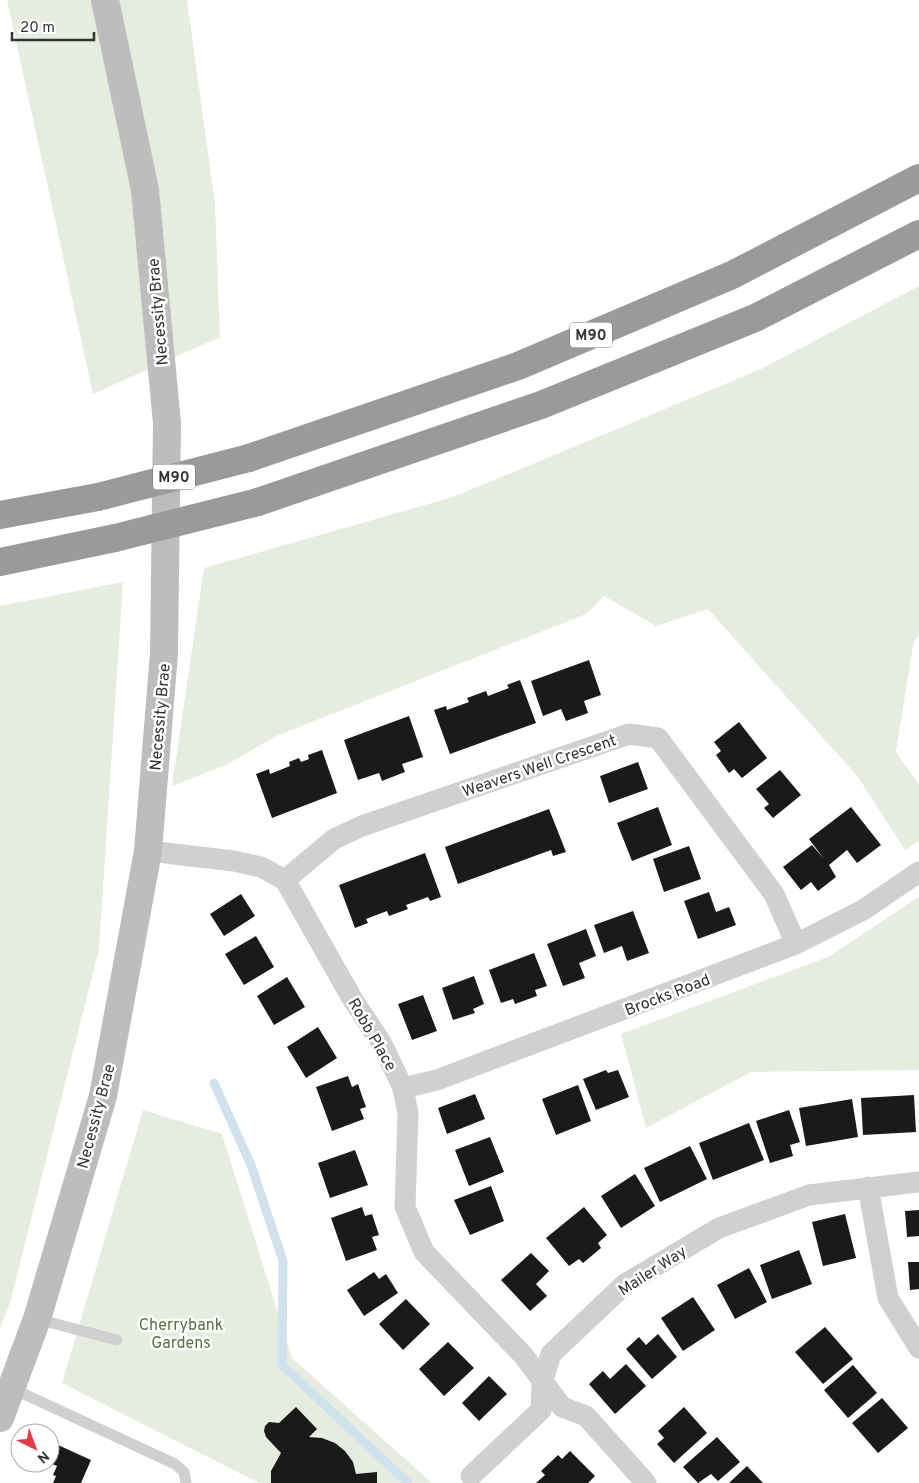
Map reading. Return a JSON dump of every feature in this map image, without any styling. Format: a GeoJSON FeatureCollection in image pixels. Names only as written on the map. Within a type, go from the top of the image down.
{"type":"FeatureCollection","features":[{"type":"Feature","properties":{"kind":"highway","name":"M90"},"geometry":{"type":"LineString","coordinates":[[0,515],[98,497],[249,458],[518,366],[732,275],[919,178]]}},
{"type":"Feature","properties":{"kind":"highway"},"geometry":{"type":"LineString","coordinates":[[0,562],[115,538],[258,502],[540,405],[755,318],[919,234]]}},
{"type":"Feature","properties":{"kind":"main road","name":"Necessity Brae"},"geometry":{"type":"LineString","coordinates":[[0,1418],[37,1319],[104,1096],[148,851],[164,653],[167,423],[145,190],[105,0]]}},
{"type":"Feature","properties":{"kind":"street","name":"Weavers Well Crescent"},"geometry":{"type":"LineString","coordinates":[[285,880],[334,839],[362,826],[629,734],[658,738],[774,894],[796,944]]}},
{"type":"Feature","properties":{"kind":"street"},"geometry":{"type":"LineString","coordinates":[[148,851],[234,861],[261,867],[285,880]]}},
{"type":"Feature","properties":{"kind":"street","name":"Brocks Road"},"geometry":{"type":"LineString","coordinates":[[403,1088],[437,1080],[796,944],[863,910],[919,872]]}},
{"type":"Feature","properties":{"kind":"street","name":"Robb Place"},"geometry":{"type":"LineString","coordinates":[[285,880],[352,1000],[381,1042],[403,1088],[408,1113],[404,1207],[424,1252],[523,1355],[542,1383],[562,1407],[586,1416],[646,1483]]}},
{"type":"Feature","properties":{"kind":"street","name":"Mailer Way"},"geometry":{"type":"LineString","coordinates":[[471,1476],[541,1410],[542,1383],[551,1354],[625,1284],[719,1228],[809,1195],[919,1182]]}},
{"type":"Feature","properties":{"kind":"street"},"geometry":{"type":"LineString","coordinates":[[868,1187],[888,1298],[919,1348]]}},
{"type":"Feature","properties":{"kind":"lane"},"geometry":{"type":"LineString","coordinates":[[37,1319],[117,1340]]}},
{"type":"Feature","properties":{"kind":"lane"},"geometry":{"type":"LineString","coordinates":[[11,1388],[176,1464],[184,1472],[186,1483]]}},
{"type":"Feature","properties":{"kind":"green space"},"geometry":{"type":"Polygon","coordinates":[[[7,0],[187,0],[215,204],[220,337],[93,394],[7,0]]]}},
{"type":"Feature","properties":{"kind":"green space"},"geometry":{"type":"Polygon","coordinates":[[[919,286],[919,634],[913,645],[896,752],[919,785],[919,841],[905,850],[858,777],[708,609],[656,626],[604,596],[586,614],[276,736],[228,764],[172,786],[204,568],[453,497],[761,369],[919,286]]]}},
{"type":"Feature","properties":{"kind":"green space"},"geometry":{"type":"Polygon","coordinates":[[[123,582],[99,949],[10,1303],[0,1328],[0,606],[123,582]]]}},
{"type":"Feature","properties":{"kind":"green space"},"geometry":{"type":"Polygon","coordinates":[[[919,897],[919,1070],[751,1072],[646,1128],[621,1034],[828,957],[919,897]]]}},
{"type":"Feature","properties":{"kind":"green space","name":"Cherrybank Gardens"},"geometry":{"type":"Polygon","coordinates":[[[143,1110],[222,1134],[292,1358],[432,1483],[259,1483],[62,1383],[143,1110]]]}},
{"type":"Feature","properties":{"kind":"building"},"geometry":{"type":"Polygon","coordinates":[[[589,660],[601,695],[584,701],[588,713],[566,721],[561,709],[543,716],[531,681],[589,660]]]}},
{"type":"Feature","properties":{"kind":"building"},"geometry":{"type":"Polygon","coordinates":[[[520,680],[536,723],[450,754],[434,710],[446,706],[447,710],[469,702],[467,698],[486,691],[488,696],[509,688],[507,685],[520,680]]]}},
{"type":"Feature","properties":{"kind":"building"},"geometry":{"type":"Polygon","coordinates":[[[409,716],[423,757],[402,764],[405,772],[382,781],[379,773],[358,780],[344,740],[409,716]]]}},
{"type":"Feature","properties":{"kind":"building"},"geometry":{"type":"Polygon","coordinates":[[[739,722],[767,758],[742,778],[734,769],[729,773],[716,755],[721,751],[714,742],[739,722]]]}},
{"type":"Feature","properties":{"kind":"building"},"geometry":{"type":"Polygon","coordinates":[[[322,750],[337,793],[272,818],[256,774],[269,769],[270,774],[290,766],[289,762],[299,758],[301,762],[309,759],[308,755],[322,750]]]}},
{"type":"Feature","properties":{"kind":"building"},"geometry":{"type":"Polygon","coordinates":[[[638,762],[648,789],[609,803],[600,776],[638,762]]]}},
{"type":"Feature","properties":{"kind":"building"},"geometry":{"type":"Polygon","coordinates":[[[780,770],[801,795],[773,818],[764,808],[769,804],[756,789],[780,770]]]}},
{"type":"Feature","properties":{"kind":"building"},"geometry":{"type":"Polygon","coordinates":[[[658,807],[672,845],[632,861],[617,823],[658,807]]]}},
{"type":"Feature","properties":{"kind":"building"},"geometry":{"type":"Polygon","coordinates":[[[851,807],[881,845],[857,863],[847,850],[829,865],[836,877],[818,891],[811,882],[801,890],[783,867],[812,845],[824,859],[809,839],[851,807]]]}},
{"type":"Feature","properties":{"kind":"building"},"geometry":{"type":"Polygon","coordinates":[[[549,809],[566,852],[553,856],[551,850],[458,884],[445,847],[549,809]]]}},
{"type":"Feature","properties":{"kind":"building"},"geometry":{"type":"Polygon","coordinates":[[[689,846],[701,879],[664,892],[653,859],[689,846]]]}},
{"type":"Feature","properties":{"kind":"building"},"geometry":{"type":"Polygon","coordinates":[[[425,853],[441,897],[430,901],[428,897],[406,905],[408,909],[389,916],[387,911],[366,919],[368,923],[355,928],[339,885],[425,853]]]}},
{"type":"Feature","properties":{"kind":"building"},"geometry":{"type":"Polygon","coordinates":[[[709,892],[716,912],[729,907],[736,925],[698,939],[684,901],[709,892]]]}},
{"type":"Feature","properties":{"kind":"building"},"geometry":{"type":"Polygon","coordinates":[[[241,894],[255,916],[224,936],[210,914],[241,894]]]}},
{"type":"Feature","properties":{"kind":"building"},"geometry":{"type":"Polygon","coordinates":[[[633,911],[649,953],[627,961],[622,946],[604,953],[594,925],[633,911]]]}},
{"type":"Feature","properties":{"kind":"building"},"geometry":{"type":"Polygon","coordinates":[[[586,929],[596,956],[579,963],[585,978],[563,986],[547,944],[586,929]]]}},
{"type":"Feature","properties":{"kind":"building"},"geometry":{"type":"Polygon","coordinates":[[[256,936],[274,967],[244,985],[225,954],[256,936]]]}},
{"type":"Feature","properties":{"kind":"building"},"geometry":{"type":"Polygon","coordinates":[[[534,953],[547,986],[535,990],[537,996],[515,1004],[513,999],[501,1003],[489,970],[534,953]]]}},
{"type":"Feature","properties":{"kind":"building"},"geometry":{"type":"Polygon","coordinates":[[[474,976],[484,1004],[473,1009],[475,1013],[453,1020],[442,988],[474,976]]]}},
{"type":"Feature","properties":{"kind":"building"},"geometry":{"type":"Polygon","coordinates":[[[287,977],[305,1007],[274,1025],[257,996],[287,977]]]}},
{"type":"Feature","properties":{"kind":"building"},"geometry":{"type":"Polygon","coordinates":[[[423,995],[437,1031],[412,1040],[398,1004],[423,995]]]}},
{"type":"Feature","properties":{"kind":"building"},"geometry":{"type":"Polygon","coordinates":[[[318,1027],[337,1058],[306,1078],[287,1047],[318,1027]]]}},
{"type":"Feature","properties":{"kind":"building"},"geometry":{"type":"Polygon","coordinates":[[[606,1070],[608,1073],[618,1070],[629,1097],[596,1110],[583,1079],[606,1070]]]}},
{"type":"Feature","properties":{"kind":"building"},"geometry":{"type":"Polygon","coordinates":[[[348,1076],[352,1087],[358,1084],[366,1107],[360,1109],[364,1119],[332,1131],[316,1087],[348,1076]]]}},
{"type":"Feature","properties":{"kind":"building"},"geometry":{"type":"Polygon","coordinates":[[[578,1085],[591,1121],[556,1135],[542,1099],[578,1085]]]}},
{"type":"Feature","properties":{"kind":"building"},"geometry":{"type":"Polygon","coordinates":[[[475,1094],[485,1119],[447,1134],[438,1108],[475,1094]]]}},
{"type":"Feature","properties":{"kind":"building"},"geometry":{"type":"Polygon","coordinates":[[[914,1095],[916,1132],[863,1135],[861,1098],[914,1095]]]}},
{"type":"Feature","properties":{"kind":"building"},"geometry":{"type":"Polygon","coordinates":[[[852,1099],[858,1137],[806,1146],[799,1108],[852,1099]]]}},
{"type":"Feature","properties":{"kind":"building"},"geometry":{"type":"Polygon","coordinates":[[[789,1110],[800,1142],[790,1145],[793,1156],[770,1163],[756,1121],[789,1110]]]}},
{"type":"Feature","properties":{"kind":"building"},"geometry":{"type":"Polygon","coordinates":[[[749,1123],[764,1160],[713,1180],[699,1143],[749,1123]]]}},
{"type":"Feature","properties":{"kind":"building"},"geometry":{"type":"Polygon","coordinates":[[[490,1137],[504,1172],[469,1186],[455,1150],[490,1137]]]}},
{"type":"Feature","properties":{"kind":"building"},"geometry":{"type":"Polygon","coordinates":[[[690,1146],[707,1179],[660,1202],[644,1168],[690,1146]]]}},
{"type":"Feature","properties":{"kind":"building"},"geometry":{"type":"Polygon","coordinates":[[[355,1150],[368,1185],[330,1198],[318,1163],[355,1150]]]}},
{"type":"Feature","properties":{"kind":"building"},"geometry":{"type":"Polygon","coordinates":[[[635,1174],[655,1206],[621,1228],[601,1196],[635,1174]]]}},
{"type":"Feature","properties":{"kind":"building"},"geometry":{"type":"Polygon","coordinates":[[[491,1186],[504,1221],[470,1235],[454,1200],[491,1186]]]}},
{"type":"Feature","properties":{"kind":"building"},"geometry":{"type":"Polygon","coordinates":[[[362,1207],[365,1216],[372,1214],[379,1235],[372,1237],[377,1250],[346,1261],[331,1218],[362,1207]]]}},
{"type":"Feature","properties":{"kind":"building"},"geometry":{"type":"Polygon","coordinates":[[[584,1207],[607,1235],[598,1243],[601,1248],[583,1263],[579,1259],[569,1266],[546,1238],[584,1207]]]}},
{"type":"Feature","properties":{"kind":"building"},"geometry":{"type":"Polygon","coordinates":[[[919,1210],[919,1236],[907,1237],[905,1211],[919,1210]]]}},
{"type":"Feature","properties":{"kind":"building"},"geometry":{"type":"Polygon","coordinates":[[[845,1214],[856,1258],[823,1266],[812,1222],[845,1214]]]}},
{"type":"Feature","properties":{"kind":"building"},"geometry":{"type":"Polygon","coordinates":[[[799,1250],[812,1284],[772,1299],[760,1265],[799,1250]]]}},
{"type":"Feature","properties":{"kind":"building"},"geometry":{"type":"Polygon","coordinates":[[[531,1253],[549,1271],[536,1284],[547,1296],[530,1311],[501,1280],[531,1253]]]}},
{"type":"Feature","properties":{"kind":"building"},"geometry":{"type":"Polygon","coordinates":[[[908,1262],[919,1262],[919,1289],[910,1290],[908,1262]]]}},
{"type":"Feature","properties":{"kind":"building"},"geometry":{"type":"Polygon","coordinates":[[[749,1268],[767,1302],[735,1319],[717,1285],[749,1268]]]}},
{"type":"Feature","properties":{"kind":"building"},"geometry":{"type":"Polygon","coordinates":[[[374,1272],[379,1279],[386,1274],[398,1293],[364,1316],[347,1290],[374,1272]]]}},
{"type":"Feature","properties":{"kind":"building"},"geometry":{"type":"Polygon","coordinates":[[[693,1297],[715,1330],[683,1351],[661,1318],[693,1297]]]}},
{"type":"Feature","properties":{"kind":"building"},"geometry":{"type":"Polygon","coordinates":[[[406,1299],[430,1324],[403,1350],[379,1324],[406,1299]]]}},
{"type":"Feature","properties":{"kind":"building"},"geometry":{"type":"Polygon","coordinates":[[[825,1327],[853,1359],[823,1384],[795,1352],[825,1327]]]}},
{"type":"Feature","properties":{"kind":"building"},"geometry":{"type":"Polygon","coordinates":[[[658,1334],[677,1357],[652,1379],[626,1349],[639,1337],[646,1345],[658,1334]]]}},
{"type":"Feature","properties":{"kind":"building"},"geometry":{"type":"Polygon","coordinates":[[[448,1342],[474,1368],[444,1396],[419,1369],[448,1342]]]}},
{"type":"Feature","properties":{"kind":"building"},"geometry":{"type":"Polygon","coordinates":[[[626,1364],[646,1386],[615,1414],[589,1384],[603,1371],[610,1379],[626,1364]]]}},
{"type":"Feature","properties":{"kind":"building"},"geometry":{"type":"Polygon","coordinates":[[[853,1365],[877,1393],[848,1418],[824,1390],[853,1365]]]}},
{"type":"Feature","properties":{"kind":"building"},"geometry":{"type":"Polygon","coordinates":[[[489,1376],[507,1394],[479,1421],[462,1403],[489,1376]]]}},
{"type":"Feature","properties":{"kind":"building"},"geometry":{"type":"Polygon","coordinates":[[[882,1398],[908,1428],[878,1453],[852,1423],[882,1398]]]}},
{"type":"Feature","properties":{"kind":"building"},"geometry":{"type":"Polygon","coordinates":[[[296,1407],[317,1429],[309,1437],[322,1438],[335,1443],[345,1451],[353,1462],[356,1474],[377,1472],[377,1483],[271,1483],[271,1471],[281,1453],[266,1437],[265,1426],[269,1422],[279,1423],[296,1407]]]}},
{"type":"Feature","properties":{"kind":"building"},"geometry":{"type":"Polygon","coordinates":[[[684,1407],[707,1433],[674,1463],[657,1444],[664,1438],[658,1431],[684,1407]]]}},
{"type":"Feature","properties":{"kind":"building"},"geometry":{"type":"Polygon","coordinates":[[[717,1437],[740,1462],[718,1481],[711,1474],[698,1483],[683,1467],[717,1437]]]}},
{"type":"Feature","properties":{"kind":"building"},"geometry":{"type":"Polygon","coordinates":[[[60,1446],[91,1460],[81,1483],[53,1483],[56,1476],[53,1475],[54,1473],[60,1473],[60,1446]]]}},
{"type":"Feature","properties":{"kind":"building"},"geometry":{"type":"Polygon","coordinates":[[[570,1451],[595,1476],[588,1483],[536,1483],[545,1475],[541,1471],[558,1455],[562,1459],[570,1451]]]}},
{"type":"Feature","properties":{"kind":"building"},"geometry":{"type":"Polygon","coordinates":[[[747,1466],[763,1483],[729,1483],[747,1466]]]}},
{"type":"Feature","properties":{"kind":"waterway"},"geometry":{"type":"LineString","coordinates":[[214,1083],[251,1165],[283,1261],[282,1365],[408,1483]]}}]}
